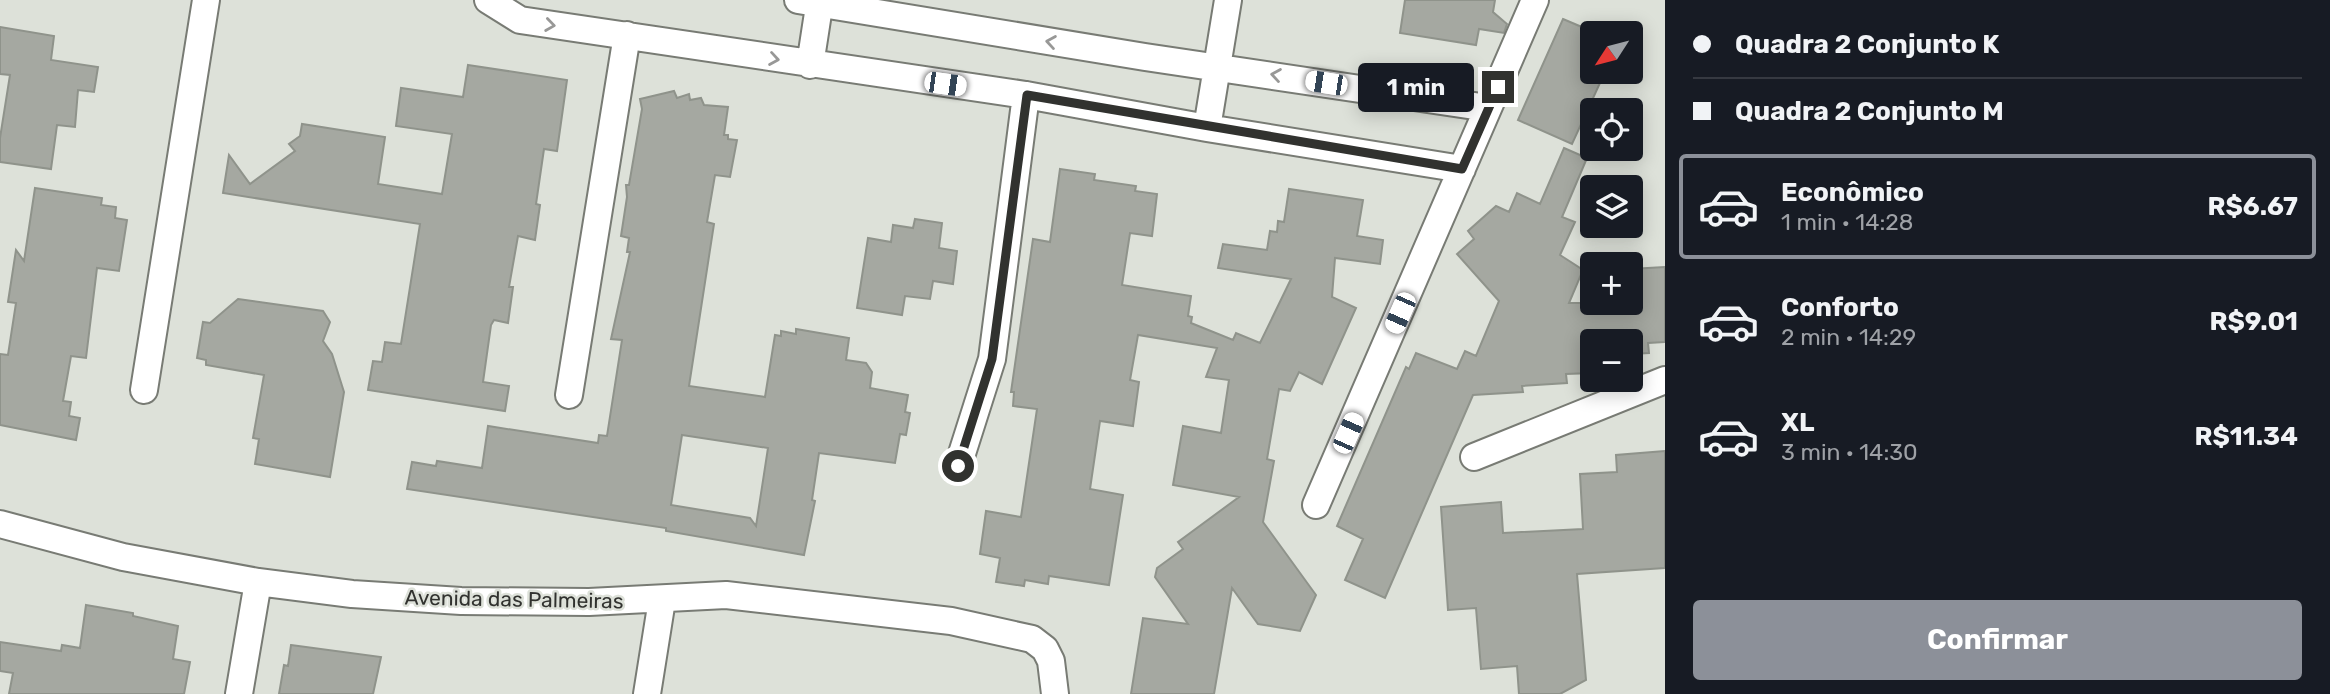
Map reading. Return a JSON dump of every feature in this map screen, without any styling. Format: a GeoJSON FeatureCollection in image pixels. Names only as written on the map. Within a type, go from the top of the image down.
{"type":"FeatureCollection","features":[{"type":"Feature","properties":{"kind":"street"},"geometry":{"type":"LineString","coordinates":[[144,390],[206,0]]}},
{"type":"Feature","properties":{"kind":"street"},"geometry":{"type":"LineString","coordinates":[[488,0],[520,20],[1027,95],[1207,128],[1462,169]]}},
{"type":"Feature","properties":{"kind":"street"},"geometry":{"type":"LineString","coordinates":[[1207,128],[1228,0]]}},
{"type":"Feature","properties":{"kind":"street"},"geometry":{"type":"LineString","coordinates":[[1316,505],[1535,0]]}},
{"type":"Feature","properties":{"kind":"street"},"geometry":{"type":"LineString","coordinates":[[810,65],[812,1],[1145,57],[1488,108]]}},
{"type":"Feature","properties":{"kind":"street"},"geometry":{"type":"LineString","coordinates":[[569,395],[627,35]]}},
{"type":"Feature","properties":{"kind":"street"},"geometry":{"type":"LineString","coordinates":[[958,466],[992,359],[1027,95]]}},
{"type":"Feature","properties":{"kind":"street"},"geometry":{"type":"LineString","coordinates":[[1474,457],[1665,380]]}},
{"type":"Feature","properties":{"kind":"street","name":"Avenida das Palmeiras"},"geometry":{"type":"LineString","coordinates":[[0,524],[123,557],[258,582],[352,594],[461,601],[662,600],[726,595],[785,599],[951,621],[1032,639],[1045,649],[1051,660],[1055,694]]}},
{"type":"Feature","properties":{"kind":"street"},"geometry":{"type":"LineString","coordinates":[[239,694],[258,582]]}},
{"type":"Feature","properties":{"kind":"street"},"geometry":{"type":"LineString","coordinates":[[647,694],[662,600]]}},
{"type":"Feature","properties":{"kind":"building"},"geometry":{"type":"Polygon","coordinates":[[[1405,0],[1495,0],[1493,12],[1507,24],[1504,33],[1479,29],[1476,45],[1400,33],[1405,0]]]}},
{"type":"Feature","properties":{"kind":"building"},"geometry":{"type":"Polygon","coordinates":[[[1563,19],[1580,26],[1580,84],[1600,84],[1593,98],[1580,98],[1580,127],[1572,144],[1518,120],[1563,19]]]}},
{"type":"Feature","properties":{"kind":"building"},"geometry":{"type":"Polygon","coordinates":[[[0,27],[54,36],[51,60],[98,67],[94,92],[78,90],[75,127],[57,125],[51,169],[0,162],[0,138],[10,75],[0,74],[0,27]]]}},
{"type":"Feature","properties":{"kind":"building"},"geometry":{"type":"Polygon","coordinates":[[[468,65],[567,80],[557,151],[544,149],[536,204],[540,205],[535,240],[518,236],[509,287],[513,287],[508,323],[494,320],[491,325],[483,382],[509,386],[505,411],[368,390],[373,361],[382,362],[385,342],[401,344],[420,224],[223,193],[229,155],[250,184],[295,151],[289,144],[300,136],[302,124],[385,137],[378,184],[442,194],[452,134],[396,126],[401,88],[463,97],[468,65]]]}},
{"type":"Feature","properties":{"kind":"building"},"geometry":{"type":"Polygon","coordinates":[[[674,91],[677,98],[689,94],[690,100],[701,98],[704,105],[728,107],[724,135],[728,135],[728,139],[737,140],[730,177],[715,175],[707,222],[714,224],[689,386],[765,397],[775,335],[781,336],[781,331],[796,334],[796,329],[849,338],[846,360],[866,363],[872,372],[870,388],[908,395],[905,412],[910,413],[906,435],[900,434],[895,463],[819,453],[812,500],[815,501],[804,555],[666,531],[666,528],[407,489],[412,462],[436,466],[437,461],[482,468],[488,426],[598,443],[599,435],[607,436],[622,340],[611,339],[630,252],[627,252],[629,238],[621,236],[627,197],[626,185],[629,185],[642,109],[640,99],[674,91]],[[682,435],[671,505],[750,518],[756,526],[768,448],[682,435]]]}},
{"type":"Feature","properties":{"kind":"building"},"geometry":{"type":"Polygon","coordinates":[[[1564,148],[1580,155],[1580,161],[1586,161],[1562,217],[1575,222],[1560,255],[1580,268],[1580,277],[1569,303],[1580,303],[1580,315],[1643,315],[1643,268],[1665,267],[1665,342],[1648,343],[1649,353],[1643,353],[1643,329],[1580,329],[1580,373],[1566,374],[1567,383],[1522,386],[1523,392],[1473,395],[1385,598],[1345,580],[1363,539],[1337,526],[1406,367],[1409,369],[1416,353],[1457,369],[1465,351],[1476,356],[1499,301],[1457,254],[1474,239],[1468,231],[1496,206],[1509,212],[1517,193],[1540,204],[1564,148]]]}},
{"type":"Feature","properties":{"kind":"building"},"geometry":{"type":"Polygon","coordinates":[[[1060,169],[1095,174],[1094,180],[1136,186],[1135,191],[1157,194],[1152,236],[1130,233],[1122,285],[1191,296],[1188,316],[1192,317],[1191,323],[1233,340],[1236,333],[1260,343],[1291,279],[1218,268],[1223,244],[1267,250],[1270,231],[1277,232],[1278,221],[1284,222],[1289,189],[1363,200],[1357,236],[1383,240],[1380,264],[1335,258],[1332,297],[1356,308],[1322,384],[1299,372],[1290,391],[1279,389],[1267,459],[1274,461],[1263,522],[1316,595],[1300,631],[1258,624],[1232,588],[1214,694],[1131,694],[1143,618],[1188,624],[1155,577],[1157,568],[1183,549],[1178,542],[1239,497],[1173,485],[1183,426],[1221,433],[1229,380],[1206,377],[1217,348],[1138,335],[1130,380],[1139,382],[1133,426],[1100,421],[1090,489],[1123,495],[1109,585],[1049,576],[1048,584],[1025,580],[1024,586],[996,582],[1000,558],[980,554],[986,511],[1021,517],[1037,409],[1013,406],[1014,392],[1011,392],[1033,239],[1050,242],[1060,169]]]}},
{"type":"Feature","properties":{"kind":"building"},"geometry":{"type":"Polygon","coordinates":[[[35,188],[102,198],[101,205],[116,207],[115,218],[127,220],[119,271],[97,268],[86,358],[71,356],[63,401],[71,402],[69,416],[80,418],[76,440],[0,425],[0,354],[8,355],[16,303],[8,302],[16,250],[24,261],[35,188]]]}},
{"type":"Feature","properties":{"kind":"building"},"geometry":{"type":"Polygon","coordinates":[[[915,219],[942,223],[939,248],[957,251],[953,284],[933,281],[930,299],[905,296],[902,315],[857,308],[868,238],[891,242],[893,225],[913,228],[915,219]]]}},
{"type":"Feature","properties":{"kind":"building"},"geometry":{"type":"Polygon","coordinates":[[[238,299],[323,311],[330,322],[323,341],[332,354],[344,392],[330,477],[255,464],[259,439],[253,438],[264,375],[206,365],[206,360],[197,358],[203,322],[210,323],[238,299]]]}},
{"type":"Feature","properties":{"kind":"building"},"geometry":{"type":"Polygon","coordinates":[[[1665,451],[1665,568],[1577,574],[1586,680],[1560,694],[1519,694],[1517,666],[1481,669],[1476,608],[1448,610],[1441,507],[1501,502],[1503,533],[1583,529],[1580,474],[1617,472],[1616,455],[1665,451]]]}},
{"type":"Feature","properties":{"kind":"building"},"geometry":{"type":"Polygon","coordinates":[[[86,605],[133,613],[133,616],[178,626],[173,659],[190,662],[184,694],[9,694],[13,673],[0,671],[0,642],[61,651],[62,645],[80,648],[86,605]]]}},
{"type":"Feature","properties":{"kind":"building"},"geometry":{"type":"Polygon","coordinates":[[[291,645],[381,657],[373,694],[279,694],[291,645]]]}},
{"type":"Feature","properties":{"kind":"route"},"geometry":{"type":"LineString","coordinates":[[958,466],[992,359],[1002,303],[1027,95],[1207,128],[1462,169],[1498,87]]}}]}
